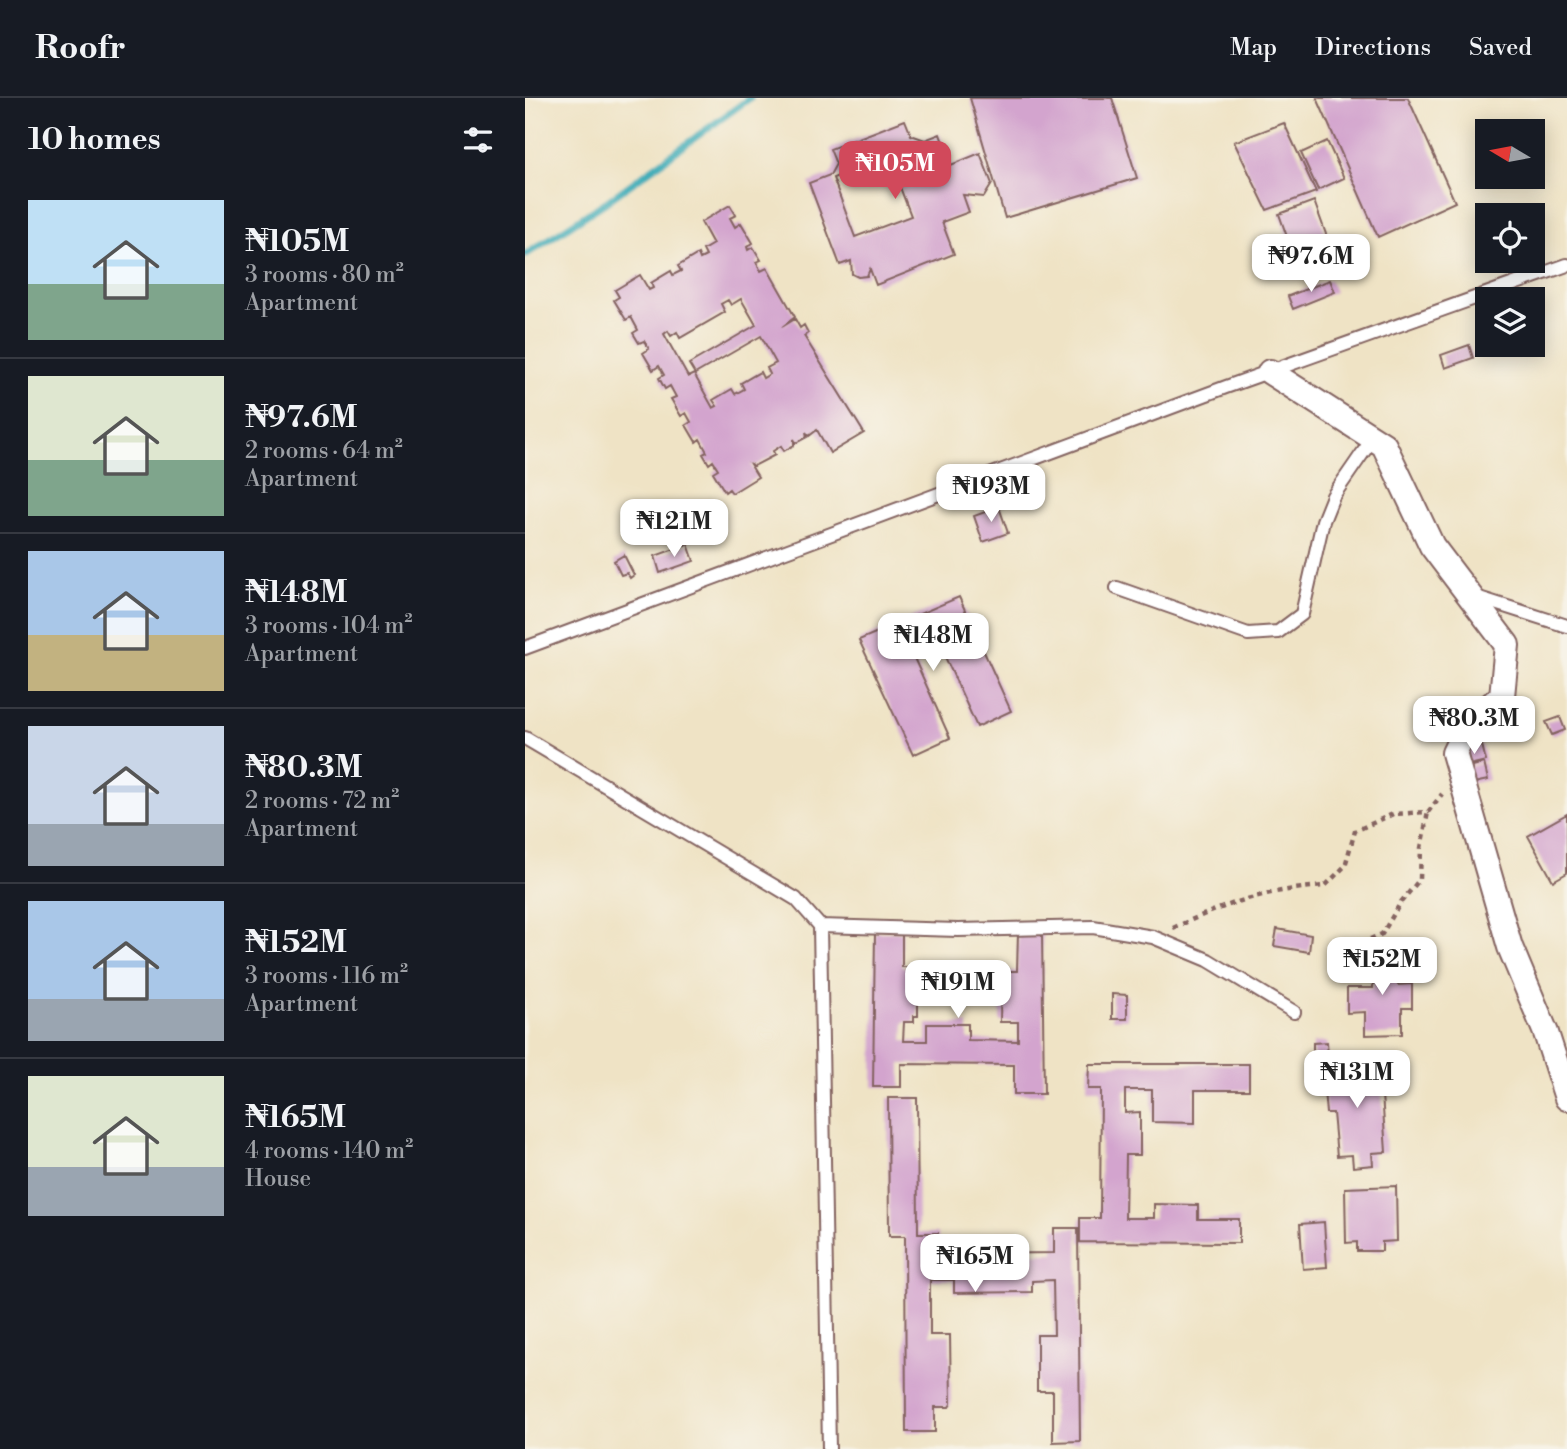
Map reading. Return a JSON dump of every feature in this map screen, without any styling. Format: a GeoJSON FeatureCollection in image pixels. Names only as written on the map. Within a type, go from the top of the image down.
{"type":"FeatureCollection","features":[{"type":"Feature","properties":{"kind":"street"},"geometry":{"type":"LineString","coordinates":[[1270,372],[1384,445],[1433,546],[1507,645],[1502,696],[1468,724],[1454,753],[1510,947],[1546,1033],[1567,1098]]}},
{"type":"Feature","properties":{"kind":"lane"},"geometry":{"type":"LineString","coordinates":[[525,648],[1567,265]]}},
{"type":"Feature","properties":{"kind":"lane"},"geometry":{"type":"LineString","coordinates":[[1117,588],[1248,634],[1278,632],[1302,614],[1324,521],[1333,496],[1373,438]]}},
{"type":"Feature","properties":{"kind":"lane"},"geometry":{"type":"LineString","coordinates":[[1469,595],[1567,626]]}},
{"type":"Feature","properties":{"kind":"lane"},"geometry":{"type":"LineString","coordinates":[[525,738],[796,899],[820,926],[829,1449]]}},
{"type":"Feature","properties":{"kind":"lane"},"geometry":{"type":"LineString","coordinates":[[820,926],[958,930],[1093,928],[1153,937],[1209,960],[1294,1012]]}},
{"type":"Feature","properties":{"kind":"path"},"geometry":{"type":"LineString","coordinates":[[1361,943],[1383,934],[1401,902],[1420,879],[1421,848],[1428,812],[1446,788],[1454,753]]}},
{"type":"Feature","properties":{"kind":"path"},"geometry":{"type":"LineString","coordinates":[[1153,937],[1225,905],[1277,889],[1325,886],[1345,866],[1355,831],[1393,814],[1428,812]]}},
{"type":"Feature","properties":{"kind":"building"},"geometry":{"type":"Polygon","coordinates":[[[970,98],[1112,98],[1137,178],[1005,218],[970,98]]]}},
{"type":"Feature","properties":{"kind":"building"},"geometry":{"type":"Polygon","coordinates":[[[1317,98],[1408,98],[1455,202],[1378,237],[1317,98]]]}},
{"type":"Feature","properties":{"kind":"building"},"geometry":{"type":"Polygon","coordinates":[[[905,120],[911,135],[925,140],[940,134],[951,165],[980,153],[992,184],[984,197],[963,195],[969,212],[942,222],[954,254],[876,285],[870,269],[867,276],[858,277],[852,274],[851,261],[840,265],[809,183],[830,175],[836,164],[830,149],[905,120]],[[888,156],[833,178],[855,237],[911,216],[888,156]]]}},
{"type":"Feature","properties":{"kind":"building"},"geometry":{"type":"Polygon","coordinates":[[[1284,123],[1316,192],[1267,210],[1234,142],[1284,123]]]}},
{"type":"Feature","properties":{"kind":"building"},"geometry":{"type":"Polygon","coordinates":[[[1327,141],[1344,178],[1318,190],[1301,153],[1327,141]]]}},
{"type":"Feature","properties":{"kind":"building"},"geometry":{"type":"Polygon","coordinates":[[[1314,201],[1327,237],[1292,251],[1279,214],[1314,201]]]}},
{"type":"Feature","properties":{"kind":"building"},"geometry":{"type":"Polygon","coordinates":[[[730,205],[736,215],[730,218],[735,227],[741,223],[753,243],[747,247],[748,250],[753,247],[761,260],[756,262],[761,271],[767,268],[795,317],[782,327],[795,319],[800,328],[804,325],[808,333],[804,336],[864,433],[830,453],[817,430],[809,436],[806,432],[807,437],[796,443],[794,439],[794,445],[784,451],[781,446],[773,451],[775,455],[754,466],[750,464],[758,477],[732,493],[729,489],[725,492],[713,472],[718,469],[713,461],[709,464],[703,454],[707,452],[700,439],[696,442],[686,425],[691,422],[686,413],[681,416],[671,399],[676,397],[670,386],[665,389],[659,378],[664,375],[659,366],[653,370],[643,353],[649,349],[644,341],[639,343],[633,333],[638,330],[631,317],[626,320],[614,300],[619,297],[615,290],[640,275],[649,290],[653,288],[651,283],[671,271],[673,275],[681,271],[678,266],[698,254],[700,259],[706,256],[703,250],[713,244],[701,222],[730,205]],[[741,299],[731,305],[728,300],[721,304],[725,312],[680,338],[677,332],[671,336],[668,331],[664,334],[688,377],[694,374],[713,408],[717,406],[713,400],[732,389],[735,394],[744,389],[741,383],[760,372],[763,378],[770,374],[767,368],[776,363],[761,336],[695,374],[689,364],[756,325],[741,299]]]}},
{"type":"Feature","properties":{"kind":"building"},"geometry":{"type":"Polygon","coordinates":[[[1330,280],[1335,292],[1293,309],[1288,296],[1330,280]]]}},
{"type":"Feature","properties":{"kind":"building"},"geometry":{"type":"Polygon","coordinates":[[[1469,345],[1473,358],[1445,368],[1441,355],[1469,345]]]}},
{"type":"Feature","properties":{"kind":"building"},"geometry":{"type":"Polygon","coordinates":[[[999,507],[1008,533],[983,542],[974,516],[999,507]]]}},
{"type":"Feature","properties":{"kind":"building"},"geometry":{"type":"Polygon","coordinates":[[[688,544],[694,561],[660,573],[655,556],[688,544]]]}},
{"type":"Feature","properties":{"kind":"building"},"geometry":{"type":"Polygon","coordinates":[[[624,555],[634,575],[630,578],[627,573],[621,575],[614,561],[624,555]]]}},
{"type":"Feature","properties":{"kind":"building"},"geometry":{"type":"Polygon","coordinates":[[[959,597],[1011,711],[977,727],[936,637],[910,649],[950,738],[913,755],[859,640],[959,597]]]}},
{"type":"Feature","properties":{"kind":"building"},"geometry":{"type":"Polygon","coordinates":[[[1560,717],[1565,730],[1552,735],[1546,722],[1560,717]]]}},
{"type":"Feature","properties":{"kind":"building"},"geometry":{"type":"Polygon","coordinates":[[[1482,745],[1486,761],[1465,766],[1462,751],[1482,745]]]}},
{"type":"Feature","properties":{"kind":"building"},"geometry":{"type":"Polygon","coordinates":[[[1484,763],[1488,780],[1469,784],[1465,768],[1484,763]]]}},
{"type":"Feature","properties":{"kind":"building"},"geometry":{"type":"Polygon","coordinates":[[[1567,814],[1567,873],[1553,881],[1528,836],[1567,814]]]}},
{"type":"Feature","properties":{"kind":"building"},"geometry":{"type":"Polygon","coordinates":[[[1277,929],[1311,935],[1309,952],[1274,946],[1277,929]]]}},
{"type":"Feature","properties":{"kind":"building"},"geometry":{"type":"Polygon","coordinates":[[[875,932],[902,932],[902,967],[918,967],[918,1016],[914,1016],[914,1022],[904,1022],[903,1041],[927,1041],[927,1024],[968,1024],[968,1040],[1018,1041],[1018,1022],[1000,1022],[1001,971],[1017,971],[1018,932],[1042,932],[1044,1094],[1014,1094],[1014,1065],[901,1064],[901,1087],[873,1087],[875,932]]]}},
{"type":"Feature","properties":{"kind":"building"},"geometry":{"type":"Polygon","coordinates":[[[1397,949],[1398,985],[1412,984],[1412,1008],[1402,1008],[1402,1034],[1365,1035],[1365,1012],[1347,1013],[1347,988],[1373,988],[1373,950],[1397,949]]]}},
{"type":"Feature","properties":{"kind":"building"},"geometry":{"type":"Polygon","coordinates":[[[1112,994],[1127,995],[1127,1019],[1112,1019],[1112,994]]]}},
{"type":"Feature","properties":{"kind":"building"},"geometry":{"type":"Polygon","coordinates":[[[1327,1042],[1328,1056],[1313,1057],[1313,1043],[1327,1042]]]}},
{"type":"Feature","properties":{"kind":"building"},"geometry":{"type":"Polygon","coordinates":[[[1385,1063],[1387,1093],[1382,1094],[1386,1152],[1372,1153],[1373,1165],[1353,1167],[1352,1155],[1337,1156],[1333,1113],[1326,1113],[1322,1068],[1385,1063]]]}},
{"type":"Feature","properties":{"kind":"building"},"geometry":{"type":"Polygon","coordinates":[[[1089,1064],[1249,1064],[1249,1090],[1195,1090],[1195,1123],[1152,1122],[1152,1090],[1125,1090],[1125,1113],[1140,1112],[1140,1155],[1126,1155],[1125,1218],[1154,1218],[1154,1204],[1198,1205],[1198,1219],[1239,1219],[1239,1243],[1080,1242],[1080,1218],[1100,1218],[1101,1089],[1088,1089],[1089,1064]]]}},
{"type":"Feature","properties":{"kind":"building"},"geometry":{"type":"Polygon","coordinates":[[[888,1098],[917,1098],[918,1233],[938,1233],[939,1247],[958,1247],[958,1254],[1054,1253],[1054,1228],[1078,1228],[1080,1441],[1053,1442],[1053,1391],[1037,1391],[1037,1335],[1054,1335],[1053,1280],[1032,1281],[1032,1292],[954,1293],[954,1280],[930,1280],[930,1335],[950,1335],[951,1404],[949,1407],[935,1407],[935,1432],[906,1432],[905,1236],[889,1236],[888,1098]]]}},
{"type":"Feature","properties":{"kind":"building"},"geometry":{"type":"Polygon","coordinates":[[[1396,1186],[1397,1241],[1382,1242],[1382,1251],[1357,1251],[1357,1242],[1346,1243],[1345,1188],[1396,1186]]]}},
{"type":"Feature","properties":{"kind":"building"},"geometry":{"type":"Polygon","coordinates":[[[1324,1222],[1327,1267],[1303,1269],[1300,1224],[1324,1222]]]}},
{"type":"Feature","properties":{"kind":"waterway"},"geometry":{"type":"LineString","coordinates":[[525,255],[606,202],[750,98]]}}]}
